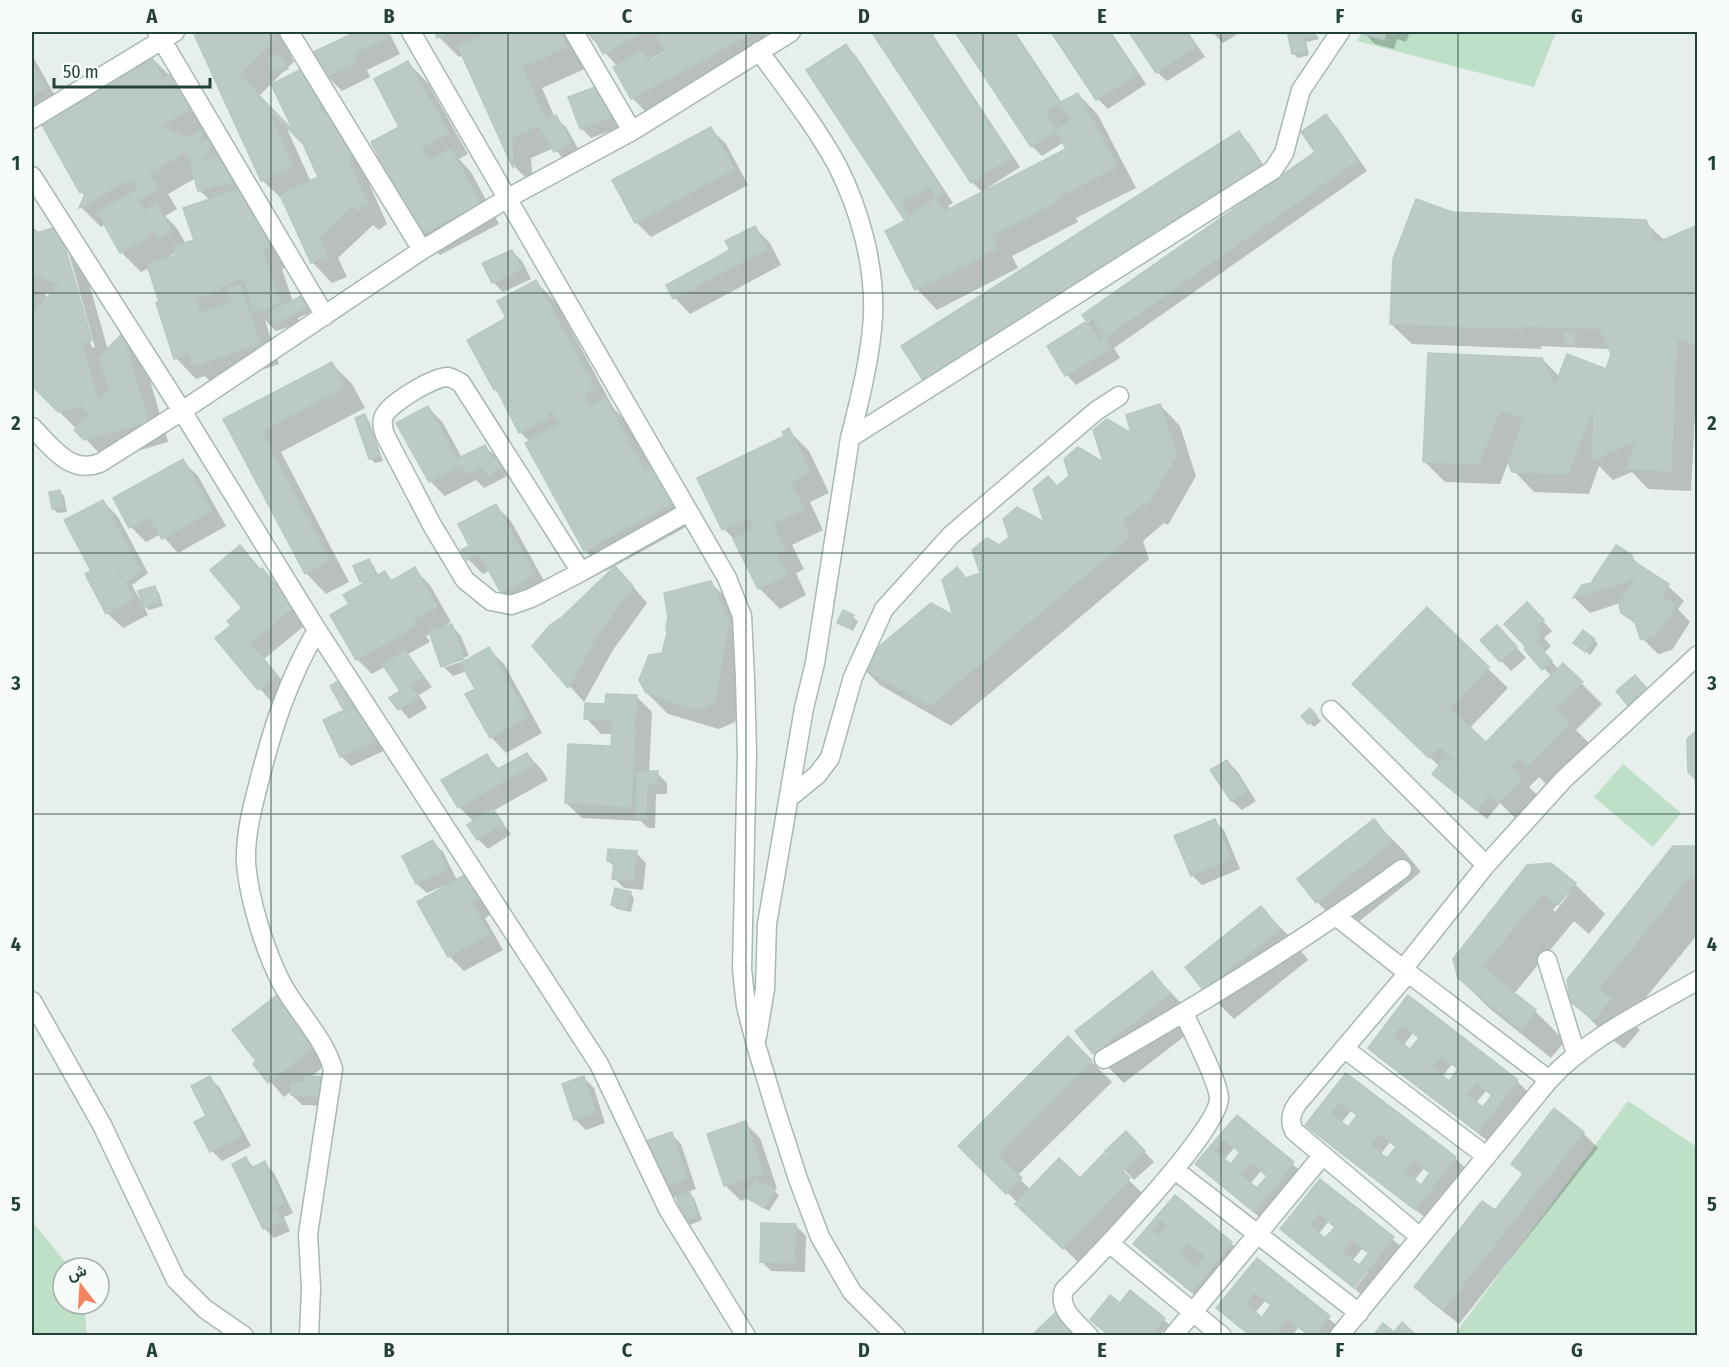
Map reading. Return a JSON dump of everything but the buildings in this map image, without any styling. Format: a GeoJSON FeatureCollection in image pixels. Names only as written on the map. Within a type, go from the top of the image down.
{"type":"FeatureCollection","features":[{"type":"Feature","properties":{"kind":"street"},"geometry":{"type":"LineString","coordinates":[[289,32],[422,250]]}},
{"type":"Feature","properties":{"kind":"street"},"geometry":{"type":"LineString","coordinates":[[411,32],[727,578],[742,615],[747,753],[742,969],[746,1006],[798,1179],[820,1237],[852,1292],[896,1335]]}},
{"type":"Feature","properties":{"kind":"street"},"geometry":{"type":"LineString","coordinates":[[574,32],[632,131]]}},
{"type":"Feature","properties":{"kind":"street"},"geometry":{"type":"LineString","coordinates":[[32,427],[74,465],[91,466],[100,463],[326,316],[422,250],[508,198],[632,131],[788,32]]}},
{"type":"Feature","properties":{"kind":"street"},"geometry":{"type":"LineString","coordinates":[[850,438],[1272,170],[1284,153],[1301,90],[1340,32]]}},
{"type":"Feature","properties":{"kind":"street"},"geometry":{"type":"LineString","coordinates":[[32,118],[164,35],[326,316]]}},
{"type":"Feature","properties":{"kind":"street"},"geometry":{"type":"LineString","coordinates":[[756,1045],[765,989],[767,924],[804,708],[815,663],[850,438],[859,405],[873,316],[872,286],[865,245],[858,217],[836,164],[759,51]]}},
{"type":"Feature","properties":{"kind":"street"},"geometry":{"type":"LineString","coordinates":[[32,176],[182,411],[317,630],[599,1064],[668,1209],[746,1335]]}},
{"type":"Feature","properties":{"kind":"street"},"geometry":{"type":"LineString","coordinates":[[581,572],[461,383],[450,377],[433,381],[412,392],[385,414],[382,424],[385,435],[432,525],[465,580],[491,601],[511,605],[531,598],[581,572],[688,512]]}},
{"type":"Feature","properties":{"kind":"street"},"geometry":{"type":"LineString","coordinates":[[790,797],[818,776],[830,758],[853,677],[884,609],[951,536],[1096,411],[1119,396]]}},
{"type":"Feature","properties":{"kind":"street"},"geometry":{"type":"LineString","coordinates":[[309,1335],[311,1288],[308,1234],[333,1069],[326,1048],[312,1031],[282,983],[258,923],[246,862],[251,813],[276,717],[299,661],[317,630]]}},
{"type":"Feature","properties":{"kind":"street"},"geometry":{"type":"LineString","coordinates":[[1420,1237],[1294,1131],[1291,1125],[1292,1112],[1345,1049],[1486,865],[1564,779],[1660,687],[1698,656]]}},
{"type":"Feature","properties":{"kind":"street"},"geometry":{"type":"LineString","coordinates":[[1331,710],[1486,865]]}},
{"type":"Feature","properties":{"kind":"street"},"geometry":{"type":"LineString","coordinates":[[1104,1059],[1184,1013],[1337,917],[1402,869]]}},
{"type":"Feature","properties":{"kind":"street"},"geometry":{"type":"LineString","coordinates":[[1337,917],[1549,1080]]}},
{"type":"Feature","properties":{"kind":"street"},"geometry":{"type":"LineString","coordinates":[[1547,960],[1576,1054]]}},
{"type":"Feature","properties":{"kind":"street"},"geometry":{"type":"LineString","coordinates":[[1339,1335],[1549,1080],[1576,1054],[1698,980]]}},
{"type":"Feature","properties":{"kind":"street"},"geometry":{"type":"LineString","coordinates":[[32,1001],[102,1125],[176,1280],[206,1309],[244,1335]]}},
{"type":"Feature","properties":{"kind":"street"},"geometry":{"type":"LineString","coordinates":[[1089,1335],[1067,1312],[1062,1294],[1064,1290],[1175,1170],[1211,1119],[1219,1100],[1216,1085],[1184,1013]]}},
{"type":"Feature","properties":{"kind":"street"},"geometry":{"type":"LineString","coordinates":[[1345,1049],[1486,1156]]}},
{"type":"Feature","properties":{"kind":"street"},"geometry":{"type":"LineString","coordinates":[[1173,1335],[1322,1156]]}},
{"type":"Feature","properties":{"kind":"street"},"geometry":{"type":"LineString","coordinates":[[1175,1170],[1359,1313]]}},
{"type":"Feature","properties":{"kind":"street"},"geometry":{"type":"LineString","coordinates":[[1108,1243],[1222,1335]]}},
{"type":"Feature","properties":{"kind":"green space"},"geometry":{"type":"Polygon","coordinates":[[[1362,32],[1556,32],[1534,87],[1357,41],[1362,32]]]}},
{"type":"Feature","properties":{"kind":"green space"},"geometry":{"type":"Polygon","coordinates":[[[1623,764],[1681,813],[1653,847],[1594,797],[1623,764]]]}},
{"type":"Feature","properties":{"kind":"green space"},"geometry":{"type":"Polygon","coordinates":[[[1628,1101],[1697,1147],[1697,1335],[1454,1335],[1628,1101]]]}},
{"type":"Feature","properties":{"kind":"green space"},"geometry":{"type":"Polygon","coordinates":[[[32,1221],[60,1256],[51,1256],[51,1316],[85,1316],[87,1335],[32,1335],[32,1221]]]}}]}
